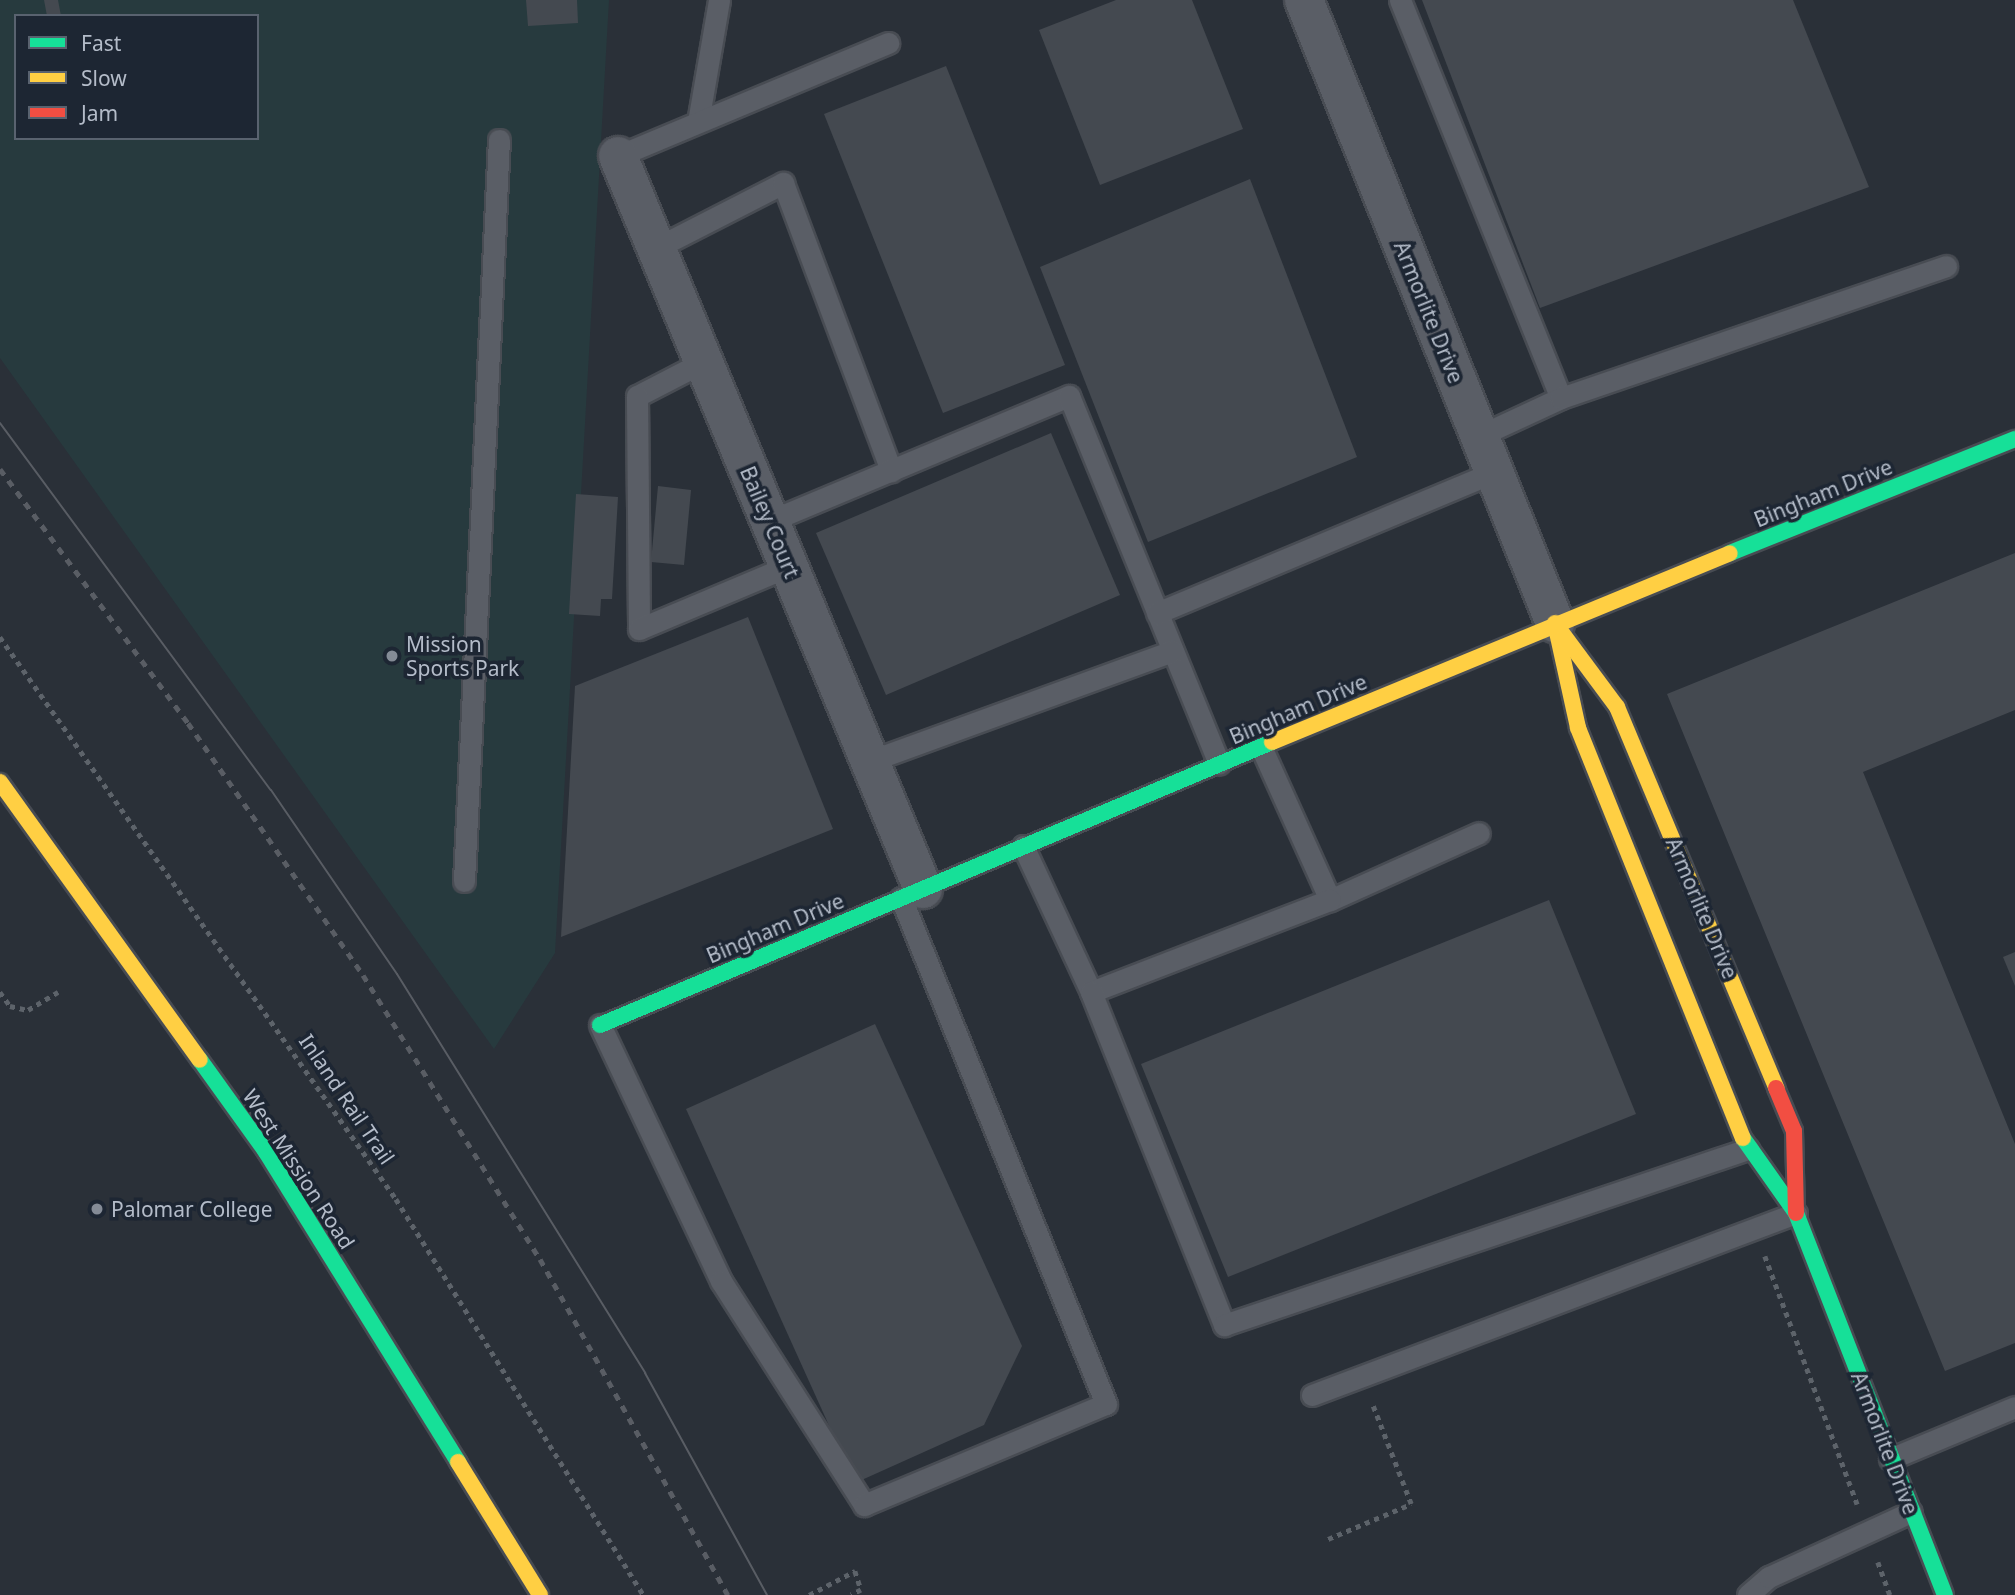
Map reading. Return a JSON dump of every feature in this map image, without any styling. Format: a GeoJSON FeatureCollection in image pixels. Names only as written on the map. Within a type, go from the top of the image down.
{"type":"FeatureCollection","features":[{"type":"Feature","properties":{"kind":"street","name":"Armorlite Drive"},"geometry":{"type":"LineString","coordinates":[[1304,0],[1555,623],[1578,728],[1748,1149],[1796,1213],[1945,1595]]}},
{"type":"Feature","properties":{"kind":"street","name":"Bailey Court"},"geometry":{"type":"LineString","coordinates":[[618,156],[870,761],[912,893]]}},
{"type":"Feature","properties":{"kind":"street","name":"Bingham Drive"},"geometry":{"type":"LineString","coordinates":[[600,1026],[1555,623],[2015,439]]}},
{"type":"Feature","properties":{"kind":"street","name":"Armorlite Drive"},"geometry":{"type":"LineString","coordinates":[[1555,623],[1617,707],[1755,1034],[1794,1132],[1796,1213]]}},
{"type":"Feature","properties":{"kind":"street","name":"West Mission Road"},"geometry":{"type":"LineString","coordinates":[[0,782],[266,1152],[540,1595]]}},
{"type":"Feature","properties":{"kind":"lane"},"geometry":{"type":"LineString","coordinates":[[698,122],[719,0]]}},
{"type":"Feature","properties":{"kind":"lane"},"geometry":{"type":"LineString","coordinates":[[1400,0],[1560,398]]}},
{"type":"Feature","properties":{"kind":"lane"},"geometry":{"type":"LineString","coordinates":[[618,156],[888,43]]}},
{"type":"Feature","properties":{"kind":"lane"},"geometry":{"type":"LineString","coordinates":[[464,881],[499,140]]}},
{"type":"Feature","properties":{"kind":"lane"},"geometry":{"type":"LineString","coordinates":[[656,248],[783,183],[891,471]]}},
{"type":"Feature","properties":{"kind":"lane"},"geometry":{"type":"LineString","coordinates":[[1479,436],[1560,398],[1946,266]]}},
{"type":"Feature","properties":{"kind":"lane"},"geometry":{"type":"LineString","coordinates":[[703,362],[637,396],[639,629],[789,566]]}},
{"type":"Feature","properties":{"kind":"lane"},"geometry":{"type":"LineString","coordinates":[[770,521],[1069,397],[1219,764]]}},
{"type":"Feature","properties":{"kind":"lane"},"geometry":{"type":"LineString","coordinates":[[1157,613],[1494,472]]}},
{"type":"Feature","properties":{"kind":"lane"},"geometry":{"type":"LineString","coordinates":[[870,761],[1173,652]]}},
{"type":"Feature","properties":{"kind":"lane"},"geometry":{"type":"LineString","coordinates":[[1261,747],[1330,900]]}},
{"type":"Feature","properties":{"kind":"lane"},"geometry":{"type":"LineString","coordinates":[[1091,992],[1330,900],[1479,833]]}},
{"type":"Feature","properties":{"kind":"lane"},"geometry":{"type":"LineString","coordinates":[[1023,846],[1091,992],[1224,1325],[1748,1149]]}},
{"type":"Feature","properties":{"kind":"lane"},"geometry":{"type":"LineString","coordinates":[[600,1026],[721,1281],[863,1505],[1106,1404],[912,893]]}},
{"type":"Feature","properties":{"kind":"lane"},"geometry":{"type":"LineString","coordinates":[[1312,1395],[1754,1226],[1796,1213]]}},
{"type":"Feature","properties":{"kind":"lane"},"geometry":{"type":"LineString","coordinates":[[1891,1460],[2015,1407]]}},
{"type":"Feature","properties":{"kind":"lane"},"geometry":{"type":"LineString","coordinates":[[1748,1595],[1773,1586],[1867,1532],[1911,1512]]}},
{"type":"Feature","properties":{"kind":"path","name":"Inland Rail Trail"},"geometry":{"type":"LineString","coordinates":[[0,637],[396,1199],[643,1595]]}},
{"type":"Feature","properties":{"kind":"path"},"geometry":{"type":"LineString","coordinates":[[0,992],[10,1006],[28,1010],[58,992]]}},
{"type":"Feature","properties":{"kind":"path"},"geometry":{"type":"LineString","coordinates":[[1754,1226],[1890,1595]]}},
{"type":"Feature","properties":{"kind":"path"},"geometry":{"type":"LineString","coordinates":[[1751,1256],[1763,1252]]}},
{"type":"Feature","properties":{"kind":"path"},"geometry":{"type":"LineString","coordinates":[[1328,1539],[1411,1504],[1370,1400]]}},
{"type":"Feature","properties":{"kind":"path"},"geometry":{"type":"LineString","coordinates":[[810,1595],[855,1571],[861,1590],[851,1595]]}},
{"type":"Feature","properties":{"kind":"green space","name":"Mission Sports Park"},"geometry":{"type":"Polygon","coordinates":[[[0,0],[609,0],[555,953],[494,1049],[0,358],[0,0]]]}},
{"type":"Feature","properties":{"kind":"building"},"geometry":{"type":"Polygon","coordinates":[[[44,0],[58,0],[61,14],[47,14],[44,0]]]}},
{"type":"Feature","properties":{"kind":"building"},"geometry":{"type":"Polygon","coordinates":[[[526,0],[577,0],[578,23],[528,26],[526,0]]]}},
{"type":"Feature","properties":{"kind":"building"},"geometry":{"type":"Polygon","coordinates":[[[1116,0],[1192,0],[1243,129],[1100,185],[1039,30],[1116,0]]]}},
{"type":"Feature","properties":{"kind":"building"},"geometry":{"type":"Polygon","coordinates":[[[1422,0],[1793,0],[1869,187],[1540,308],[1422,0]]]}},
{"type":"Feature","properties":{"kind":"building"},"geometry":{"type":"Polygon","coordinates":[[[946,66],[1065,365],[943,413],[824,114],[946,66]]]}},
{"type":"Feature","properties":{"kind":"building"},"geometry":{"type":"Polygon","coordinates":[[[1250,179],[1357,457],[1148,542],[1040,267],[1250,179]]]}},
{"type":"Feature","properties":{"kind":"building"},"geometry":{"type":"Polygon","coordinates":[[[1051,433],[1120,595],[886,695],[816,533],[1051,433]]]}},
{"type":"Feature","properties":{"kind":"building"},"geometry":{"type":"Polygon","coordinates":[[[658,486],[691,490],[684,565],[651,562],[658,486]]]}},
{"type":"Feature","properties":{"kind":"building"},"geometry":{"type":"Polygon","coordinates":[[[576,494],[618,497],[612,599],[601,599],[600,616],[569,614],[576,494]]]}},
{"type":"Feature","properties":{"kind":"building"},"geometry":{"type":"Polygon","coordinates":[[[2015,553],[2015,710],[1863,772],[2015,1144],[2015,1343],[1945,1371],[1667,694],[2015,553]]]}},
{"type":"Feature","properties":{"kind":"building"},"geometry":{"type":"Polygon","coordinates":[[[748,617],[833,829],[561,937],[575,686],[748,617]]]}},
{"type":"Feature","properties":{"kind":"building"},"geometry":{"type":"Polygon","coordinates":[[[1549,900],[1636,1114],[1228,1277],[1141,1064],[1549,900]]]}},
{"type":"Feature","properties":{"kind":"building"},"geometry":{"type":"Polygon","coordinates":[[[2015,952],[2015,986],[2003,957],[2015,952]]]}},
{"type":"Feature","properties":{"kind":"building"},"geometry":{"type":"Polygon","coordinates":[[[875,1024],[1022,1346],[984,1425],[855,1483],[686,1109],[875,1024]]]}},
{"type":"Feature","properties":{"kind":"tram line"},"geometry":{"type":"LineString","coordinates":[[0,423],[271,790],[397,974],[645,1373],[767,1595]]}},
{"type":"Feature","properties":{"kind":"railway"},"geometry":{"type":"LineString","coordinates":[[0,469],[188,723],[363,975],[540,1259],[728,1595]]}},
{"type":"Feature","properties":{"kind":"traffic: fast"},"geometry":{"type":"LineString","coordinates":[[1730,553],[2015,439]]}},
{"type":"Feature","properties":{"kind":"traffic: fast"},"geometry":{"type":"LineString","coordinates":[[600,1025],[1272,742]]}},
{"type":"Feature","properties":{"kind":"traffic: fast"},"geometry":{"type":"LineString","coordinates":[[200,1060],[266,1152],[458,1462]]}},
{"type":"Feature","properties":{"kind":"traffic: fast"},"geometry":{"type":"LineString","coordinates":[[1743,1138],[1796,1213],[1945,1595]]}},
{"type":"Feature","properties":{"kind":"traffic: slow"},"geometry":{"type":"LineString","coordinates":[[1272,742],[1730,553]]}},
{"type":"Feature","properties":{"kind":"traffic: slow"},"geometry":{"type":"LineString","coordinates":[[1555,623],[1578,728],[1743,1138]]}},
{"type":"Feature","properties":{"kind":"traffic: slow"},"geometry":{"type":"LineString","coordinates":[[1562,633],[1617,707],[1776,1088]]}},
{"type":"Feature","properties":{"kind":"traffic: slow"},"geometry":{"type":"LineString","coordinates":[[0,782],[200,1060]]}},
{"type":"Feature","properties":{"kind":"traffic: slow"},"geometry":{"type":"LineString","coordinates":[[458,1462],[540,1595]]}},
{"type":"Feature","properties":{"kind":"traffic: jam"},"geometry":{"type":"LineString","coordinates":[[1776,1088],[1794,1131],[1796,1213]]}},
{"type":"Feature","properties":{"kind":"place","name":"Mission Sports Park"},"geometry":{"type":"Point","coordinates":[392,656]}},
{"type":"Feature","properties":{"kind":"place","name":"Palomar College"},"geometry":{"type":"Point","coordinates":[97,1209]}}]}
